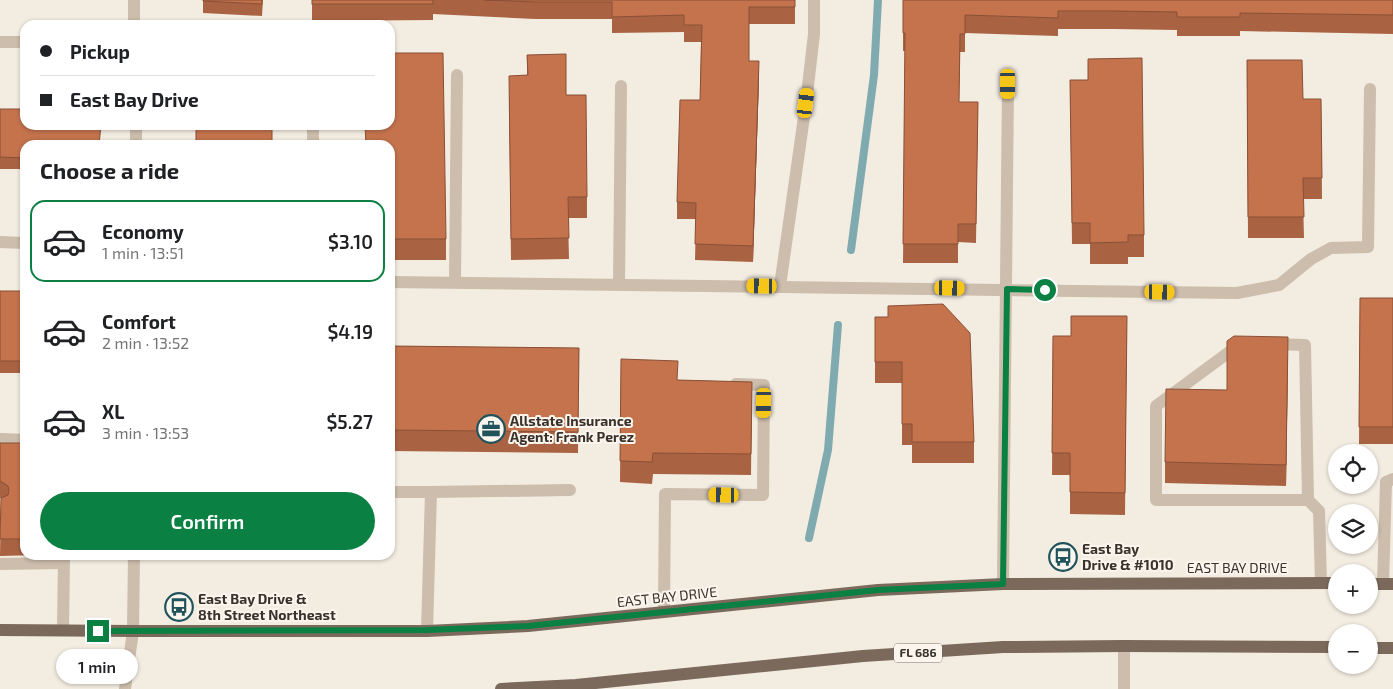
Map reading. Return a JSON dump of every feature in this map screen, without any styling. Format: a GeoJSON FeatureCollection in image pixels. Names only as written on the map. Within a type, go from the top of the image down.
{"type":"FeatureCollection","features":[{"type":"Feature","properties":{"kind":"main road","name":"EAST BAY DRIVE"},"geometry":{"type":"LineString","coordinates":[[0,630],[427,630],[528,626],[878,590],[1003,584],[1328,583]]}},
{"type":"Feature","properties":{"kind":"main road","name":"FL 686"},"geometry":{"type":"LineString","coordinates":[[502,689],[576,685],[863,656],[1003,647],[1328,647]]}},
{"type":"Feature","properties":{"kind":"main road"},"geometry":{"type":"LineString","coordinates":[[1378,648],[1393,648]]}},
{"type":"Feature","properties":{"kind":"street"},"geometry":{"type":"LineString","coordinates":[[134,0],[134,20]]}},
{"type":"Feature","properties":{"kind":"street"},"geometry":{"type":"LineString","coordinates":[[780,286],[806,103],[814,34],[814,0]]}},
{"type":"Feature","properties":{"kind":"street"},"geometry":{"type":"LineString","coordinates":[[0,42],[20,42]]}},
{"type":"Feature","properties":{"kind":"street"},"geometry":{"type":"LineString","coordinates":[[455,282],[457,75]]}},
{"type":"Feature","properties":{"kind":"street"},"geometry":{"type":"LineString","coordinates":[[1003,584],[1008,84]]}},
{"type":"Feature","properties":{"kind":"street"},"geometry":{"type":"LineString","coordinates":[[619,284],[621,86]]}},
{"type":"Feature","properties":{"kind":"street"},"geometry":{"type":"LineString","coordinates":[[395,282],[1237,293],[1279,285],[1311,259],[1330,248],[1368,247],[1370,89]]}},
{"type":"Feature","properties":{"kind":"street"},"geometry":{"type":"LineString","coordinates":[[0,242],[20,242]]}},
{"type":"Feature","properties":{"kind":"street"},"geometry":{"type":"LineString","coordinates":[[1308,500],[1156,500],[1156,406],[1240,343],[1305,345],[1308,500],[1319,511],[1320,583]]}},
{"type":"Feature","properties":{"kind":"street"},"geometry":{"type":"LineString","coordinates":[[664,612],[665,494],[763,495],[764,384],[727,384]]}},
{"type":"Feature","properties":{"kind":"street"},"geometry":{"type":"LineString","coordinates":[[0,439],[20,440]]}},
{"type":"Feature","properties":{"kind":"street"},"geometry":{"type":"LineString","coordinates":[[1388,584],[1386,482],[1393,479]]}},
{"type":"Feature","properties":{"kind":"street"},"geometry":{"type":"LineString","coordinates":[[395,492],[570,490]]}},
{"type":"Feature","properties":{"kind":"street"},"geometry":{"type":"LineString","coordinates":[[427,630],[431,492]]}},
{"type":"Feature","properties":{"kind":"street"},"geometry":{"type":"LineString","coordinates":[[0,564],[50,560]]}},
{"type":"Feature","properties":{"kind":"street"},"geometry":{"type":"LineString","coordinates":[[63,560],[63,630]]}},
{"type":"Feature","properties":{"kind":"street"},"geometry":{"type":"LineString","coordinates":[[125,689],[132,631],[134,560]]}},
{"type":"Feature","properties":{"kind":"street"},"geometry":{"type":"LineString","coordinates":[[1124,646],[1124,689]]}},
{"type":"Feature","properties":{"kind":"building"},"geometry":{"type":"Polygon","coordinates":[[[262,0],[262,4],[203,1],[262,0]]]}},
{"type":"Feature","properties":{"kind":"building"},"geometry":{"type":"Polygon","coordinates":[[[312,0],[433,0],[433,4],[312,4],[312,0]]]}},
{"type":"Feature","properties":{"kind":"building"},"geometry":{"type":"Polygon","coordinates":[[[484,0],[795,0],[795,7],[749,7],[749,61],[759,61],[753,246],[695,244],[696,203],[677,202],[680,100],[700,100],[702,25],[684,25],[684,15],[612,17],[612,2],[484,0]]]}},
{"type":"Feature","properties":{"kind":"building"},"geometry":{"type":"Polygon","coordinates":[[[903,0],[1393,0],[1393,15],[1240,13],[1240,17],[1177,17],[1177,12],[1058,11],[1058,18],[965,15],[965,34],[960,34],[959,102],[978,102],[976,224],[958,224],[958,244],[903,244],[905,33],[903,33],[903,0]]]}},
{"type":"Feature","properties":{"kind":"building"},"geometry":{"type":"Polygon","coordinates":[[[395,53],[443,53],[446,239],[395,239],[395,140],[366,140],[365,130],[395,130],[395,53]]]}},
{"type":"Feature","properties":{"kind":"building"},"geometry":{"type":"Polygon","coordinates":[[[566,54],[566,95],[586,95],[587,197],[568,197],[569,238],[511,239],[509,76],[528,75],[527,55],[566,54]]]}},
{"type":"Feature","properties":{"kind":"building"},"geometry":{"type":"Polygon","coordinates":[[[1142,58],[1144,235],[1128,235],[1128,242],[1090,243],[1090,223],[1072,223],[1070,80],[1088,80],[1088,59],[1142,58]]]}},
{"type":"Feature","properties":{"kind":"building"},"geometry":{"type":"Polygon","coordinates":[[[1247,60],[1302,60],[1303,99],[1321,99],[1322,178],[1303,178],[1304,217],[1248,217],[1247,60]]]}},
{"type":"Feature","properties":{"kind":"building"},"geometry":{"type":"Polygon","coordinates":[[[0,109],[20,109],[20,130],[100,130],[100,140],[20,140],[20,158],[0,157],[0,109]]]}},
{"type":"Feature","properties":{"kind":"building"},"geometry":{"type":"Polygon","coordinates":[[[196,130],[272,130],[272,140],[196,140],[196,130]]]}},
{"type":"Feature","properties":{"kind":"building"},"geometry":{"type":"Polygon","coordinates":[[[0,291],[20,291],[20,361],[0,361],[0,291]]]}},
{"type":"Feature","properties":{"kind":"building"},"geometry":{"type":"Polygon","coordinates":[[[1360,298],[1393,298],[1393,427],[1359,427],[1360,298]]]}},
{"type":"Feature","properties":{"kind":"building"},"geometry":{"type":"Polygon","coordinates":[[[943,304],[970,333],[974,442],[912,442],[912,424],[902,424],[902,362],[875,362],[875,317],[888,317],[888,306],[943,304]]]}},
{"type":"Feature","properties":{"kind":"building"},"geometry":{"type":"Polygon","coordinates":[[[1071,316],[1127,316],[1125,493],[1070,492],[1070,453],[1052,453],[1053,336],[1071,336],[1071,316]]]}},
{"type":"Feature","properties":{"kind":"building"},"geometry":{"type":"Polygon","coordinates":[[[1234,336],[1288,337],[1286,465],[1165,462],[1166,389],[1227,390],[1227,341],[1234,336]]]}},
{"type":"Feature","properties":{"kind":"building"},"geometry":{"type":"Polygon","coordinates":[[[395,346],[579,348],[578,432],[395,430],[395,346]]]}},
{"type":"Feature","properties":{"kind":"building"},"geometry":{"type":"Polygon","coordinates":[[[621,359],[678,361],[677,380],[752,382],[751,454],[653,453],[652,462],[620,461],[621,359]]]}},
{"type":"Feature","properties":{"kind":"building"},"geometry":{"type":"Polygon","coordinates":[[[0,443],[20,443],[20,539],[0,539],[1,498],[8,495],[9,490],[8,486],[0,481],[0,443]]]}},
{"type":"Feature","properties":{"kind":"waterway"},"geometry":{"type":"LineString","coordinates":[[851,250],[874,75],[878,0]]}},
{"type":"Feature","properties":{"kind":"waterway"},"geometry":{"type":"LineString","coordinates":[[809,538],[828,450],[838,325]]}},
{"type":"Feature","properties":{"kind":"place","name":"Allstate Insurance Agent: Frank Perez"},"geometry":{"type":"Point","coordinates":[491,429]}},
{"type":"Feature","properties":{"kind":"place","name":"East Bay Drive & #1010"},"geometry":{"type":"Point","coordinates":[1063,557]}},
{"type":"Feature","properties":{"kind":"place","name":"East Bay Drive & 8th Street Northeast"},"geometry":{"type":"Point","coordinates":[179,607]}},
{"type":"Feature","properties":{"kind":"route"},"geometry":{"type":"LineString","coordinates":[[98,631],[427,630],[528,626],[878,590],[1003,584],[1007,289],[1045,290]]}}]}
